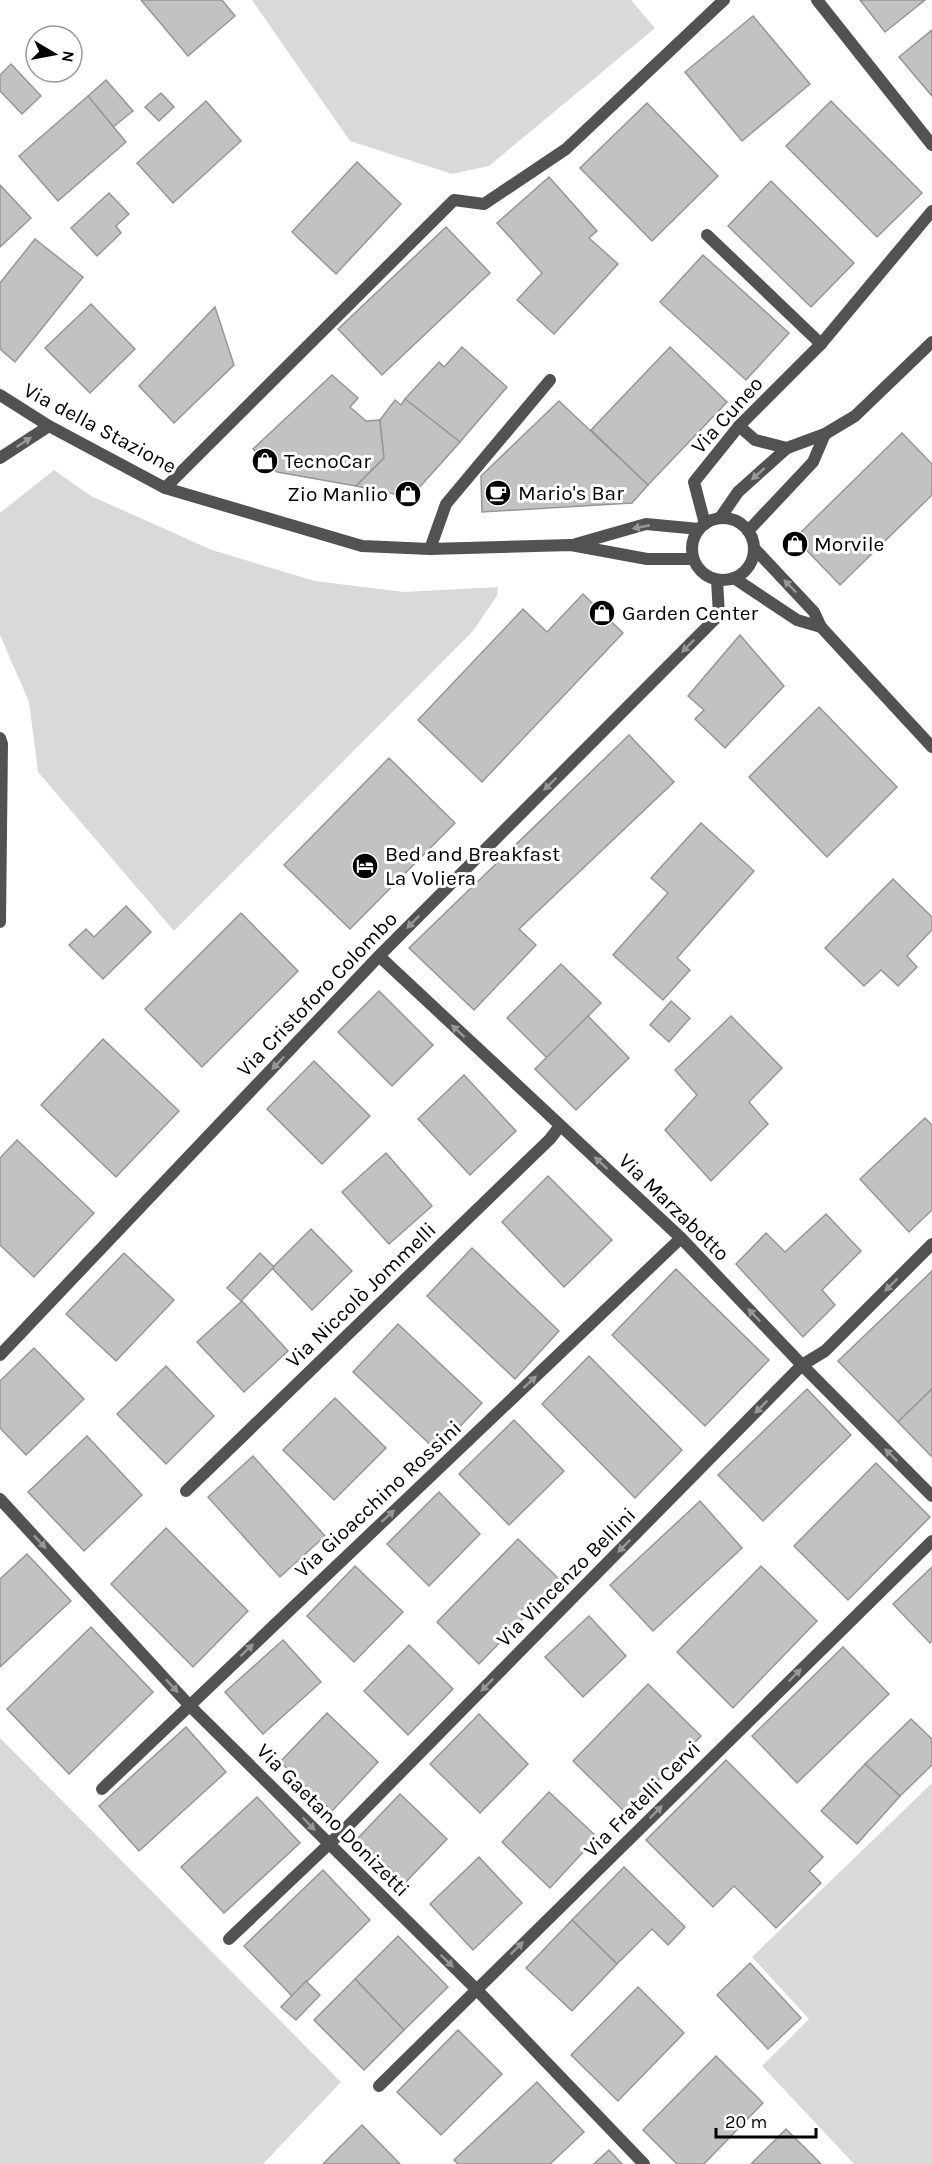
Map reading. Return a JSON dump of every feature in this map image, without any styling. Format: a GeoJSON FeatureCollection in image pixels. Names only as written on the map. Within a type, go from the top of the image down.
{"type":"FeatureCollection","features":[{"type":"Feature","properties":{"kind":"street"},"geometry":{"type":"LineString","coordinates":[[165,488],[454,200],[484,204],[566,149],[724,0]]}},
{"type":"Feature","properties":{"kind":"street"},"geometry":{"type":"LineString","coordinates":[[817,0],[932,146]]}},
{"type":"Feature","properties":{"kind":"street","name":"Via Cuneo"},"geometry":{"type":"LineString","coordinates":[[702,526],[694,483],[740,426],[821,344],[932,211]]}},
{"type":"Feature","properties":{"kind":"street"},"geometry":{"type":"LineString","coordinates":[[707,235],[821,344]]}},
{"type":"Feature","properties":{"kind":"street"},"geometry":{"type":"LineString","coordinates":[[754,548],[749,566],[734,578],[717,580],[701,571],[693,559],[692,543],[702,526],[720,518],[738,492],[787,448],[825,434],[855,416],[932,342]]}},
{"type":"Feature","properties":{"kind":"street"},"geometry":{"type":"LineString","coordinates":[[430,549],[446,504],[550,380]]}},
{"type":"Feature","properties":{"kind":"street","name":"Via della Stazione"},"geometry":{"type":"LineString","coordinates":[[0,395],[49,426],[165,488],[362,546],[430,549],[572,545],[647,559],[693,559]]}},
{"type":"Feature","properties":{"kind":"street"},"geometry":{"type":"LineString","coordinates":[[0,459],[49,426]]}},
{"type":"Feature","properties":{"kind":"street"},"geometry":{"type":"LineString","coordinates":[[740,426],[755,440],[787,448]]}},
{"type":"Feature","properties":{"kind":"street"},"geometry":{"type":"LineString","coordinates":[[748,531],[813,462],[825,434]]}},
{"type":"Feature","properties":{"kind":"street"},"geometry":{"type":"LineString","coordinates":[[720,518],[735,520],[748,531],[754,548],[814,612],[821,627],[932,747]]}},
{"type":"Feature","properties":{"kind":"street","name":"Via della Stazione"},"geometry":{"type":"LineString","coordinates":[[572,545],[646,524],[702,526]]}},
{"type":"Feature","properties":{"kind":"street"},"geometry":{"type":"LineString","coordinates":[[734,578],[796,620],[821,627]]}},
{"type":"Feature","properties":{"kind":"street","name":"Via Cristoforo Colombo"},"geometry":{"type":"LineString","coordinates":[[0,1355],[379,956],[719,615],[717,580]]}},
{"type":"Feature","properties":{"kind":"street"},"geometry":{"type":"LineString","coordinates":[[0,738],[2,744],[2,915],[0,922]]}},
{"type":"Feature","properties":{"kind":"street","name":"Via Marzabotto"},"geometry":{"type":"LineString","coordinates":[[379,956],[681,1238],[802,1365],[932,1496]]}},
{"type":"Feature","properties":{"kind":"street","name":"Via Niccolò Jommelli"},"geometry":{"type":"LineString","coordinates":[[186,1491],[550,1139],[560,1126]]}},
{"type":"Feature","properties":{"kind":"street","name":"Via Gioacchino Rossini"},"geometry":{"type":"LineString","coordinates":[[102,1789],[681,1238]]}},
{"type":"Feature","properties":{"kind":"street","name":"Via Vincenzo Bellini"},"geometry":{"type":"LineString","coordinates":[[229,1939],[328,1844],[802,1365],[825,1352],[932,1244]]}},
{"type":"Feature","properties":{"kind":"street","name":"Via Gaetano Donizetti"},"geometry":{"type":"LineString","coordinates":[[0,1499],[189,1705],[476,1989],[644,2164]]}},
{"type":"Feature","properties":{"kind":"street","name":"Via Fratelli Cervi"},"geometry":{"type":"LineString","coordinates":[[379,2086],[932,1541]]}},
{"type":"Feature","properties":{"kind":"shaded area"},"geometry":{"type":"Polygon","coordinates":[[[252,0],[631,0],[655,28],[489,166],[452,174],[350,141],[252,0]]]}},
{"type":"Feature","properties":{"kind":"shaded area"},"geometry":{"type":"Polygon","coordinates":[[[54,470],[91,496],[212,550],[315,581],[404,592],[498,587],[497,596],[473,631],[174,931],[38,772],[29,702],[0,635],[0,513],[54,470]]]}},
{"type":"Feature","properties":{"kind":"shaded area"},"geometry":{"type":"Polygon","coordinates":[[[0,1738],[341,2082],[263,2164],[0,2164],[0,1738]]]}},
{"type":"Feature","properties":{"kind":"shaded area"},"geometry":{"type":"Polygon","coordinates":[[[932,1783],[932,2164],[854,2164],[762,2066],[809,2019],[752,1957],[932,1783]]]}},
{"type":"Feature","properties":{"kind":"building"},"geometry":{"type":"Polygon","coordinates":[[[141,0],[222,0],[235,16],[188,56],[141,0]]]}},
{"type":"Feature","properties":{"kind":"building"},"geometry":{"type":"Polygon","coordinates":[[[860,0],[925,0],[885,32],[860,0]]]}},
{"type":"Feature","properties":{"kind":"building"},"geometry":{"type":"Polygon","coordinates":[[[753,16],[810,84],[742,141],[685,72],[753,16]]]}},
{"type":"Feature","properties":{"kind":"building"},"geometry":{"type":"Polygon","coordinates":[[[932,30],[932,96],[899,57],[932,30]]]}},
{"type":"Feature","properties":{"kind":"building"},"geometry":{"type":"Polygon","coordinates":[[[11,64],[24,78],[24,84],[30,84],[41,96],[22,114],[0,91],[0,75],[11,64]]]}},
{"type":"Feature","properties":{"kind":"building"},"geometry":{"type":"Polygon","coordinates":[[[106,80],[133,111],[113,127],[88,96],[106,80]]]}},
{"type":"Feature","properties":{"kind":"building"},"geometry":{"type":"Polygon","coordinates":[[[161,93],[174,107],[159,121],[145,107],[161,93]]]}},
{"type":"Feature","properties":{"kind":"building"},"geometry":{"type":"Polygon","coordinates":[[[88,96],[126,142],[58,201],[19,156],[88,96]]]}},
{"type":"Feature","properties":{"kind":"building"},"geometry":{"type":"Polygon","coordinates":[[[206,101],[241,141],[173,203],[137,163],[206,101]]]}},
{"type":"Feature","properties":{"kind":"building"},"geometry":{"type":"Polygon","coordinates":[[[831,101],[922,193],[877,237],[786,146],[831,101]]]}},
{"type":"Feature","properties":{"kind":"building"},"geometry":{"type":"Polygon","coordinates":[[[647,103],[718,176],[652,241],[580,168],[647,103]]]}},
{"type":"Feature","properties":{"kind":"building"},"geometry":{"type":"Polygon","coordinates":[[[357,162],[401,204],[336,274],[292,232],[357,162]]]}},
{"type":"Feature","properties":{"kind":"building"},"geometry":{"type":"Polygon","coordinates":[[[549,177],[597,231],[589,238],[618,264],[554,334],[517,300],[542,273],[497,223],[549,177]]]}},
{"type":"Feature","properties":{"kind":"building"},"geometry":{"type":"Polygon","coordinates":[[[771,181],[854,263],[811,307],[728,226],[771,181]]]}},
{"type":"Feature","properties":{"kind":"building"},"geometry":{"type":"Polygon","coordinates":[[[0,185],[31,218],[0,247],[0,185]]]}},
{"type":"Feature","properties":{"kind":"building"},"geometry":{"type":"Polygon","coordinates":[[[109,193],[129,214],[116,226],[121,233],[97,256],[71,228],[109,193]]]}},
{"type":"Feature","properties":{"kind":"building"},"geometry":{"type":"Polygon","coordinates":[[[446,227],[490,273],[382,375],[338,329],[446,227]]]}},
{"type":"Feature","properties":{"kind":"building"},"geometry":{"type":"Polygon","coordinates":[[[35,239],[83,277],[15,362],[0,349],[0,283],[35,239]]]}},
{"type":"Feature","properties":{"kind":"building"},"geometry":{"type":"Polygon","coordinates":[[[703,255],[789,333],[746,380],[660,302],[703,255]]]}},
{"type":"Feature","properties":{"kind":"building"},"geometry":{"type":"Polygon","coordinates":[[[91,304],[135,349],[90,393],[45,348],[91,304]]]}},
{"type":"Feature","properties":{"kind":"building"},"geometry":{"type":"Polygon","coordinates":[[[215,307],[234,365],[174,423],[139,386],[215,307]]]}},
{"type":"Feature","properties":{"kind":"building"},"geometry":{"type":"Polygon","coordinates":[[[462,347],[507,387],[460,442],[405,399],[439,362],[444,367],[462,347]]]}},
{"type":"Feature","properties":{"kind":"building"},"geometry":{"type":"Polygon","coordinates":[[[670,347],[727,402],[648,485],[591,430],[670,347]]]}},
{"type":"Feature","properties":{"kind":"building"},"geometry":{"type":"Polygon","coordinates":[[[332,375],[358,398],[350,407],[366,421],[380,420],[384,458],[356,486],[277,472],[253,449],[332,375]]]}},
{"type":"Feature","properties":{"kind":"building"},"geometry":{"type":"Polygon","coordinates":[[[405,399],[460,442],[418,489],[408,494],[394,494],[356,486],[384,458],[380,420],[395,400],[401,405],[405,399]]]}},
{"type":"Feature","properties":{"kind":"building"},"geometry":{"type":"Polygon","coordinates":[[[559,401],[648,485],[632,503],[482,512],[481,476],[559,401]]]}},
{"type":"Feature","properties":{"kind":"building"},"geometry":{"type":"Polygon","coordinates":[[[902,433],[932,464],[932,495],[840,585],[795,538],[902,433]]]}},
{"type":"Feature","properties":{"kind":"building"},"geometry":{"type":"Polygon","coordinates":[[[583,594],[623,633],[482,782],[418,720],[523,609],[547,632],[583,594]]]}},
{"type":"Feature","properties":{"kind":"building"},"geometry":{"type":"Polygon","coordinates":[[[740,635],[784,686],[725,748],[695,719],[704,710],[688,696],[740,635]]]}},
{"type":"Feature","properties":{"kind":"building"},"geometry":{"type":"Polygon","coordinates":[[[819,707],[897,787],[827,857],[749,777],[819,707]]]}},
{"type":"Feature","properties":{"kind":"building"},"geometry":{"type":"Polygon","coordinates":[[[629,735],[674,782],[519,929],[536,945],[474,1010],[409,948],[629,735]]]}},
{"type":"Feature","properties":{"kind":"building"},"geometry":{"type":"Polygon","coordinates":[[[389,758],[455,823],[350,929],[284,865],[389,758]]]}},
{"type":"Feature","properties":{"kind":"building"},"geometry":{"type":"Polygon","coordinates":[[[701,823],[754,871],[677,958],[690,970],[663,1000],[613,955],[668,893],[651,878],[701,823]]]}},
{"type":"Feature","properties":{"kind":"building"},"geometry":{"type":"Polygon","coordinates":[[[893,879],[932,917],[932,930],[907,956],[917,967],[898,986],[881,970],[864,986],[825,948],[893,879]]]}},
{"type":"Feature","properties":{"kind":"building"},"geometry":{"type":"Polygon","coordinates":[[[126,906],[151,932],[103,979],[69,945],[86,929],[94,937],[126,906]]]}},
{"type":"Feature","properties":{"kind":"building"},"geometry":{"type":"Polygon","coordinates":[[[241,913],[298,971],[202,1067],[145,1009],[241,913]]]}},
{"type":"Feature","properties":{"kind":"building"},"geometry":{"type":"Polygon","coordinates":[[[561,964],[601,1003],[547,1058],[507,1018],[561,964]]]}},
{"type":"Feature","properties":{"kind":"building"},"geometry":{"type":"Polygon","coordinates":[[[379,991],[433,1045],[392,1086],[338,1032],[379,991]]]}},
{"type":"Feature","properties":{"kind":"building"},"geometry":{"type":"Polygon","coordinates":[[[671,1001],[690,1018],[669,1042],[650,1025],[671,1001]]]}},
{"type":"Feature","properties":{"kind":"building"},"geometry":{"type":"Polygon","coordinates":[[[588,1016],[629,1058],[576,1110],[535,1069],[588,1016]]]}},
{"type":"Feature","properties":{"kind":"building"},"geometry":{"type":"Polygon","coordinates":[[[731,1016],[782,1068],[749,1102],[768,1124],[711,1181],[665,1130],[697,1095],[675,1070],[731,1016]]]}},
{"type":"Feature","properties":{"kind":"building"},"geometry":{"type":"Polygon","coordinates":[[[103,1039],[179,1111],[116,1177],[41,1105],[103,1039]]]}},
{"type":"Feature","properties":{"kind":"building"},"geometry":{"type":"Polygon","coordinates":[[[314,1061],[370,1116],[322,1164],[267,1109],[314,1061]]]}},
{"type":"Feature","properties":{"kind":"building"},"geometry":{"type":"Polygon","coordinates":[[[464,1075],[516,1131],[470,1175],[418,1119],[464,1075]]]}},
{"type":"Feature","properties":{"kind":"building"},"geometry":{"type":"Polygon","coordinates":[[[925,1118],[932,1125],[932,1210],[909,1232],[860,1179],[925,1118]]]}},
{"type":"Feature","properties":{"kind":"building"},"geometry":{"type":"Polygon","coordinates":[[[17,1140],[94,1213],[34,1277],[0,1245],[0,1158],[17,1140]]]}},
{"type":"Feature","properties":{"kind":"building"},"geometry":{"type":"Polygon","coordinates":[[[386,1153],[432,1206],[389,1244],[342,1192],[386,1153]]]}},
{"type":"Feature","properties":{"kind":"building"},"geometry":{"type":"Polygon","coordinates":[[[548,1176],[612,1240],[564,1287],[502,1222],[548,1176]]]}},
{"type":"Feature","properties":{"kind":"building"},"geometry":{"type":"Polygon","coordinates":[[[826,1214],[861,1251],[822,1290],[835,1305],[803,1337],[736,1264],[766,1233],[785,1252],[826,1214]]]}},
{"type":"Feature","properties":{"kind":"building"},"geometry":{"type":"Polygon","coordinates":[[[311,1229],[352,1271],[312,1310],[272,1268],[311,1229]]]}},
{"type":"Feature","properties":{"kind":"building"},"geometry":{"type":"Polygon","coordinates":[[[472,1248],[559,1331],[515,1379],[427,1296],[472,1248]]]}},
{"type":"Feature","properties":{"kind":"building"},"geometry":{"type":"Polygon","coordinates":[[[124,1253],[174,1300],[116,1361],[66,1314],[124,1253]]]}},
{"type":"Feature","properties":{"kind":"building"},"geometry":{"type":"Polygon","coordinates":[[[260,1253],[274,1267],[241,1301],[227,1288],[260,1253]]]}},
{"type":"Feature","properties":{"kind":"building"},"geometry":{"type":"Polygon","coordinates":[[[676,1269],[769,1360],[705,1426],[612,1335],[676,1269]]]}},
{"type":"Feature","properties":{"kind":"building"},"geometry":{"type":"Polygon","coordinates":[[[932,1271],[932,1389],[898,1422],[838,1361],[932,1271]]]}},
{"type":"Feature","properties":{"kind":"building"},"geometry":{"type":"Polygon","coordinates":[[[242,1301],[288,1351],[244,1392],[197,1342],[242,1301]]]}},
{"type":"Feature","properties":{"kind":"building"},"geometry":{"type":"Polygon","coordinates":[[[398,1324],[482,1403],[437,1451],[353,1372],[398,1324]]]}},
{"type":"Feature","properties":{"kind":"building"},"geometry":{"type":"Polygon","coordinates":[[[34,1348],[84,1399],[26,1455],[0,1428],[0,1381],[34,1348]]]}},
{"type":"Feature","properties":{"kind":"building"},"geometry":{"type":"Polygon","coordinates":[[[589,1356],[682,1450],[635,1498],[542,1404],[589,1356]]]}},
{"type":"Feature","properties":{"kind":"building"},"geometry":{"type":"Polygon","coordinates":[[[166,1366],[214,1416],[166,1464],[117,1414],[166,1366]]]}},
{"type":"Feature","properties":{"kind":"building"},"geometry":{"type":"Polygon","coordinates":[[[807,1389],[851,1435],[763,1521],[718,1475],[807,1389]]]}},
{"type":"Feature","properties":{"kind":"building"},"geometry":{"type":"Polygon","coordinates":[[[932,1389],[932,1457],[898,1422],[932,1389]]]}},
{"type":"Feature","properties":{"kind":"building"},"geometry":{"type":"Polygon","coordinates":[[[335,1398],[386,1448],[334,1500],[283,1450],[335,1398]]]}},
{"type":"Feature","properties":{"kind":"building"},"geometry":{"type":"Polygon","coordinates":[[[514,1420],[564,1471],[509,1525],[459,1474],[514,1420]]]}},
{"type":"Feature","properties":{"kind":"building"},"geometry":{"type":"Polygon","coordinates":[[[87,1436],[142,1495],[84,1551],[28,1492],[87,1436]]]}},
{"type":"Feature","properties":{"kind":"building"},"geometry":{"type":"Polygon","coordinates":[[[253,1456],[325,1536],[280,1577],[208,1497],[253,1456]]]}},
{"type":"Feature","properties":{"kind":"building"},"geometry":{"type":"Polygon","coordinates":[[[876,1463],[930,1517],[848,1600],[794,1546],[876,1463]]]}},
{"type":"Feature","properties":{"kind":"building"},"geometry":{"type":"Polygon","coordinates":[[[439,1492],[480,1534],[429,1586],[387,1544],[439,1492]]]}},
{"type":"Feature","properties":{"kind":"building"},"geometry":{"type":"Polygon","coordinates":[[[700,1501],[742,1548],[653,1631],[610,1585],[700,1501]]]}},
{"type":"Feature","properties":{"kind":"building"},"geometry":{"type":"Polygon","coordinates":[[[166,1528],[248,1611],[193,1667],[111,1584],[166,1528]]]}},
{"type":"Feature","properties":{"kind":"building"},"geometry":{"type":"Polygon","coordinates":[[[518,1539],[560,1580],[479,1664],[437,1622],[518,1539]]]}},
{"type":"Feature","properties":{"kind":"building"},"geometry":{"type":"Polygon","coordinates":[[[27,1554],[71,1601],[0,1667],[0,1579],[27,1554]]]}},
{"type":"Feature","properties":{"kind":"building"},"geometry":{"type":"Polygon","coordinates":[[[355,1566],[403,1612],[354,1662],[307,1616],[355,1566]]]}},
{"type":"Feature","properties":{"kind":"building"},"geometry":{"type":"Polygon","coordinates":[[[761,1566],[817,1621],[733,1708],[677,1652],[761,1566]]]}},
{"type":"Feature","properties":{"kind":"building"},"geometry":{"type":"Polygon","coordinates":[[[932,1567],[932,1641],[930,1643],[893,1604],[932,1567]]]}},
{"type":"Feature","properties":{"kind":"building"},"geometry":{"type":"Polygon","coordinates":[[[589,1616],[626,1656],[583,1697],[545,1657],[589,1616]]]}},
{"type":"Feature","properties":{"kind":"building"},"geometry":{"type":"Polygon","coordinates":[[[91,1627],[153,1692],[69,1774],[7,1709],[91,1627]]]}},
{"type":"Feature","properties":{"kind":"building"},"geometry":{"type":"Polygon","coordinates":[[[283,1640],[321,1682],[263,1734],[225,1692],[283,1640]]]}},
{"type":"Feature","properties":{"kind":"building"},"geometry":{"type":"Polygon","coordinates":[[[409,1645],[453,1689],[408,1735],[364,1691],[409,1645]]]}},
{"type":"Feature","properties":{"kind":"building"},"geometry":{"type":"Polygon","coordinates":[[[843,1647],[889,1694],[797,1783],[752,1736],[843,1647]]]}},
{"type":"Feature","properties":{"kind":"building"},"geometry":{"type":"Polygon","coordinates":[[[648,1684],[701,1736],[626,1813],[573,1761],[648,1684]]]}},
{"type":"Feature","properties":{"kind":"building"},"geometry":{"type":"Polygon","coordinates":[[[327,1713],[378,1762],[332,1811],[280,1762],[327,1713]]]}},
{"type":"Feature","properties":{"kind":"building"},"geometry":{"type":"Polygon","coordinates":[[[479,1714],[528,1764],[480,1813],[430,1764],[479,1714]]]}},
{"type":"Feature","properties":{"kind":"building"},"geometry":{"type":"Polygon","coordinates":[[[911,1719],[932,1739],[932,1765],[900,1796],[865,1764],[911,1719]]]}},
{"type":"Feature","properties":{"kind":"building"},"geometry":{"type":"Polygon","coordinates":[[[186,1727],[226,1772],[139,1851],[99,1806],[186,1727]]]}},
{"type":"Feature","properties":{"kind":"building"},"geometry":{"type":"Polygon","coordinates":[[[726,1760],[823,1857],[809,1871],[821,1883],[776,1928],[734,1886],[713,1907],[646,1840],[726,1760]]]}},
{"type":"Feature","properties":{"kind":"building"},"geometry":{"type":"Polygon","coordinates":[[[865,1764],[900,1796],[857,1844],[821,1811],[865,1764]]]}},
{"type":"Feature","properties":{"kind":"building"},"geometry":{"type":"Polygon","coordinates":[[[549,1792],[597,1837],[550,1888],[502,1842],[549,1792]]]}},
{"type":"Feature","properties":{"kind":"building"},"geometry":{"type":"Polygon","coordinates":[[[400,1794],[447,1839],[405,1883],[358,1838],[400,1794]]]}},
{"type":"Feature","properties":{"kind":"building"},"geometry":{"type":"Polygon","coordinates":[[[257,1797],[300,1843],[224,1913],[181,1867],[257,1797]]]}},
{"type":"Feature","properties":{"kind":"building"},"geometry":{"type":"Polygon","coordinates":[[[479,1857],[522,1903],[473,1950],[430,1904],[479,1857]]]}},
{"type":"Feature","properties":{"kind":"building"},"geometry":{"type":"Polygon","coordinates":[[[624,1867],[685,1927],[668,1945],[652,1929],[617,1964],[572,1920],[624,1867]]]}},
{"type":"Feature","properties":{"kind":"building"},"geometry":{"type":"Polygon","coordinates":[[[323,1870],[370,1920],[292,1996],[244,1946],[323,1870]]]}},
{"type":"Feature","properties":{"kind":"building"},"geometry":{"type":"Polygon","coordinates":[[[572,1920],[617,1964],[572,2011],[526,1968],[572,1920]]]}},
{"type":"Feature","properties":{"kind":"building"},"geometry":{"type":"Polygon","coordinates":[[[398,1936],[448,1987],[404,2030],[355,1979],[398,1936]]]}},
{"type":"Feature","properties":{"kind":"building"},"geometry":{"type":"Polygon","coordinates":[[[750,1963],[801,2018],[768,2049],[717,1995],[750,1963]]]}},
{"type":"Feature","properties":{"kind":"building"},"geometry":{"type":"Polygon","coordinates":[[[355,1979],[404,2030],[364,2070],[314,2020],[355,1979]]]}},
{"type":"Feature","properties":{"kind":"building"},"geometry":{"type":"Polygon","coordinates":[[[306,1981],[320,1995],[296,2020],[281,2007],[306,1981]]]}},
{"type":"Feature","properties":{"kind":"building"},"geometry":{"type":"Polygon","coordinates":[[[638,1987],[684,2033],[618,2101],[571,2055],[638,1987]]]}},
{"type":"Feature","properties":{"kind":"building"},"geometry":{"type":"Polygon","coordinates":[[[458,2030],[502,2074],[441,2135],[397,2092],[458,2030]]]}},
{"type":"Feature","properties":{"kind":"building"},"geometry":{"type":"Polygon","coordinates":[[[716,2056],[763,2103],[704,2164],[677,2164],[643,2130],[716,2056]]]}},
{"type":"Feature","properties":{"kind":"building"},"geometry":{"type":"Polygon","coordinates":[[[537,2082],[584,2132],[550,2164],[458,2164],[454,2160],[537,2082]]]}},
{"type":"Feature","properties":{"kind":"building"},"geometry":{"type":"Polygon","coordinates":[[[362,2125],[400,2164],[323,2164],[362,2125]]]}},
{"type":"Feature","properties":{"kind":"building"},"geometry":{"type":"Polygon","coordinates":[[[786,2129],[821,2164],[751,2164],[786,2129]]]}},
{"type":"Feature","properties":{"kind":"building"},"geometry":{"type":"Polygon","coordinates":[[[609,2150],[622,2164],[594,2164],[609,2150]]]}},
{"type":"Feature","properties":{"kind":"place","name":"TecnoCar"},"geometry":{"type":"Point","coordinates":[265,461]}},
{"type":"Feature","properties":{"kind":"place","name":"Mario's Bar"},"geometry":{"type":"Point","coordinates":[498,493]}},
{"type":"Feature","properties":{"kind":"place","name":"Zio Manlio"},"geometry":{"type":"Point","coordinates":[408,494]}},
{"type":"Feature","properties":{"kind":"place","name":"Morvile"},"geometry":{"type":"Point","coordinates":[795,544]}},
{"type":"Feature","properties":{"kind":"place","name":"Garden Center"},"geometry":{"type":"Point","coordinates":[602,613]}},
{"type":"Feature","properties":{"kind":"place","name":"Bed and Breakfast La Voliera"},"geometry":{"type":"Point","coordinates":[365,866]}}]}
